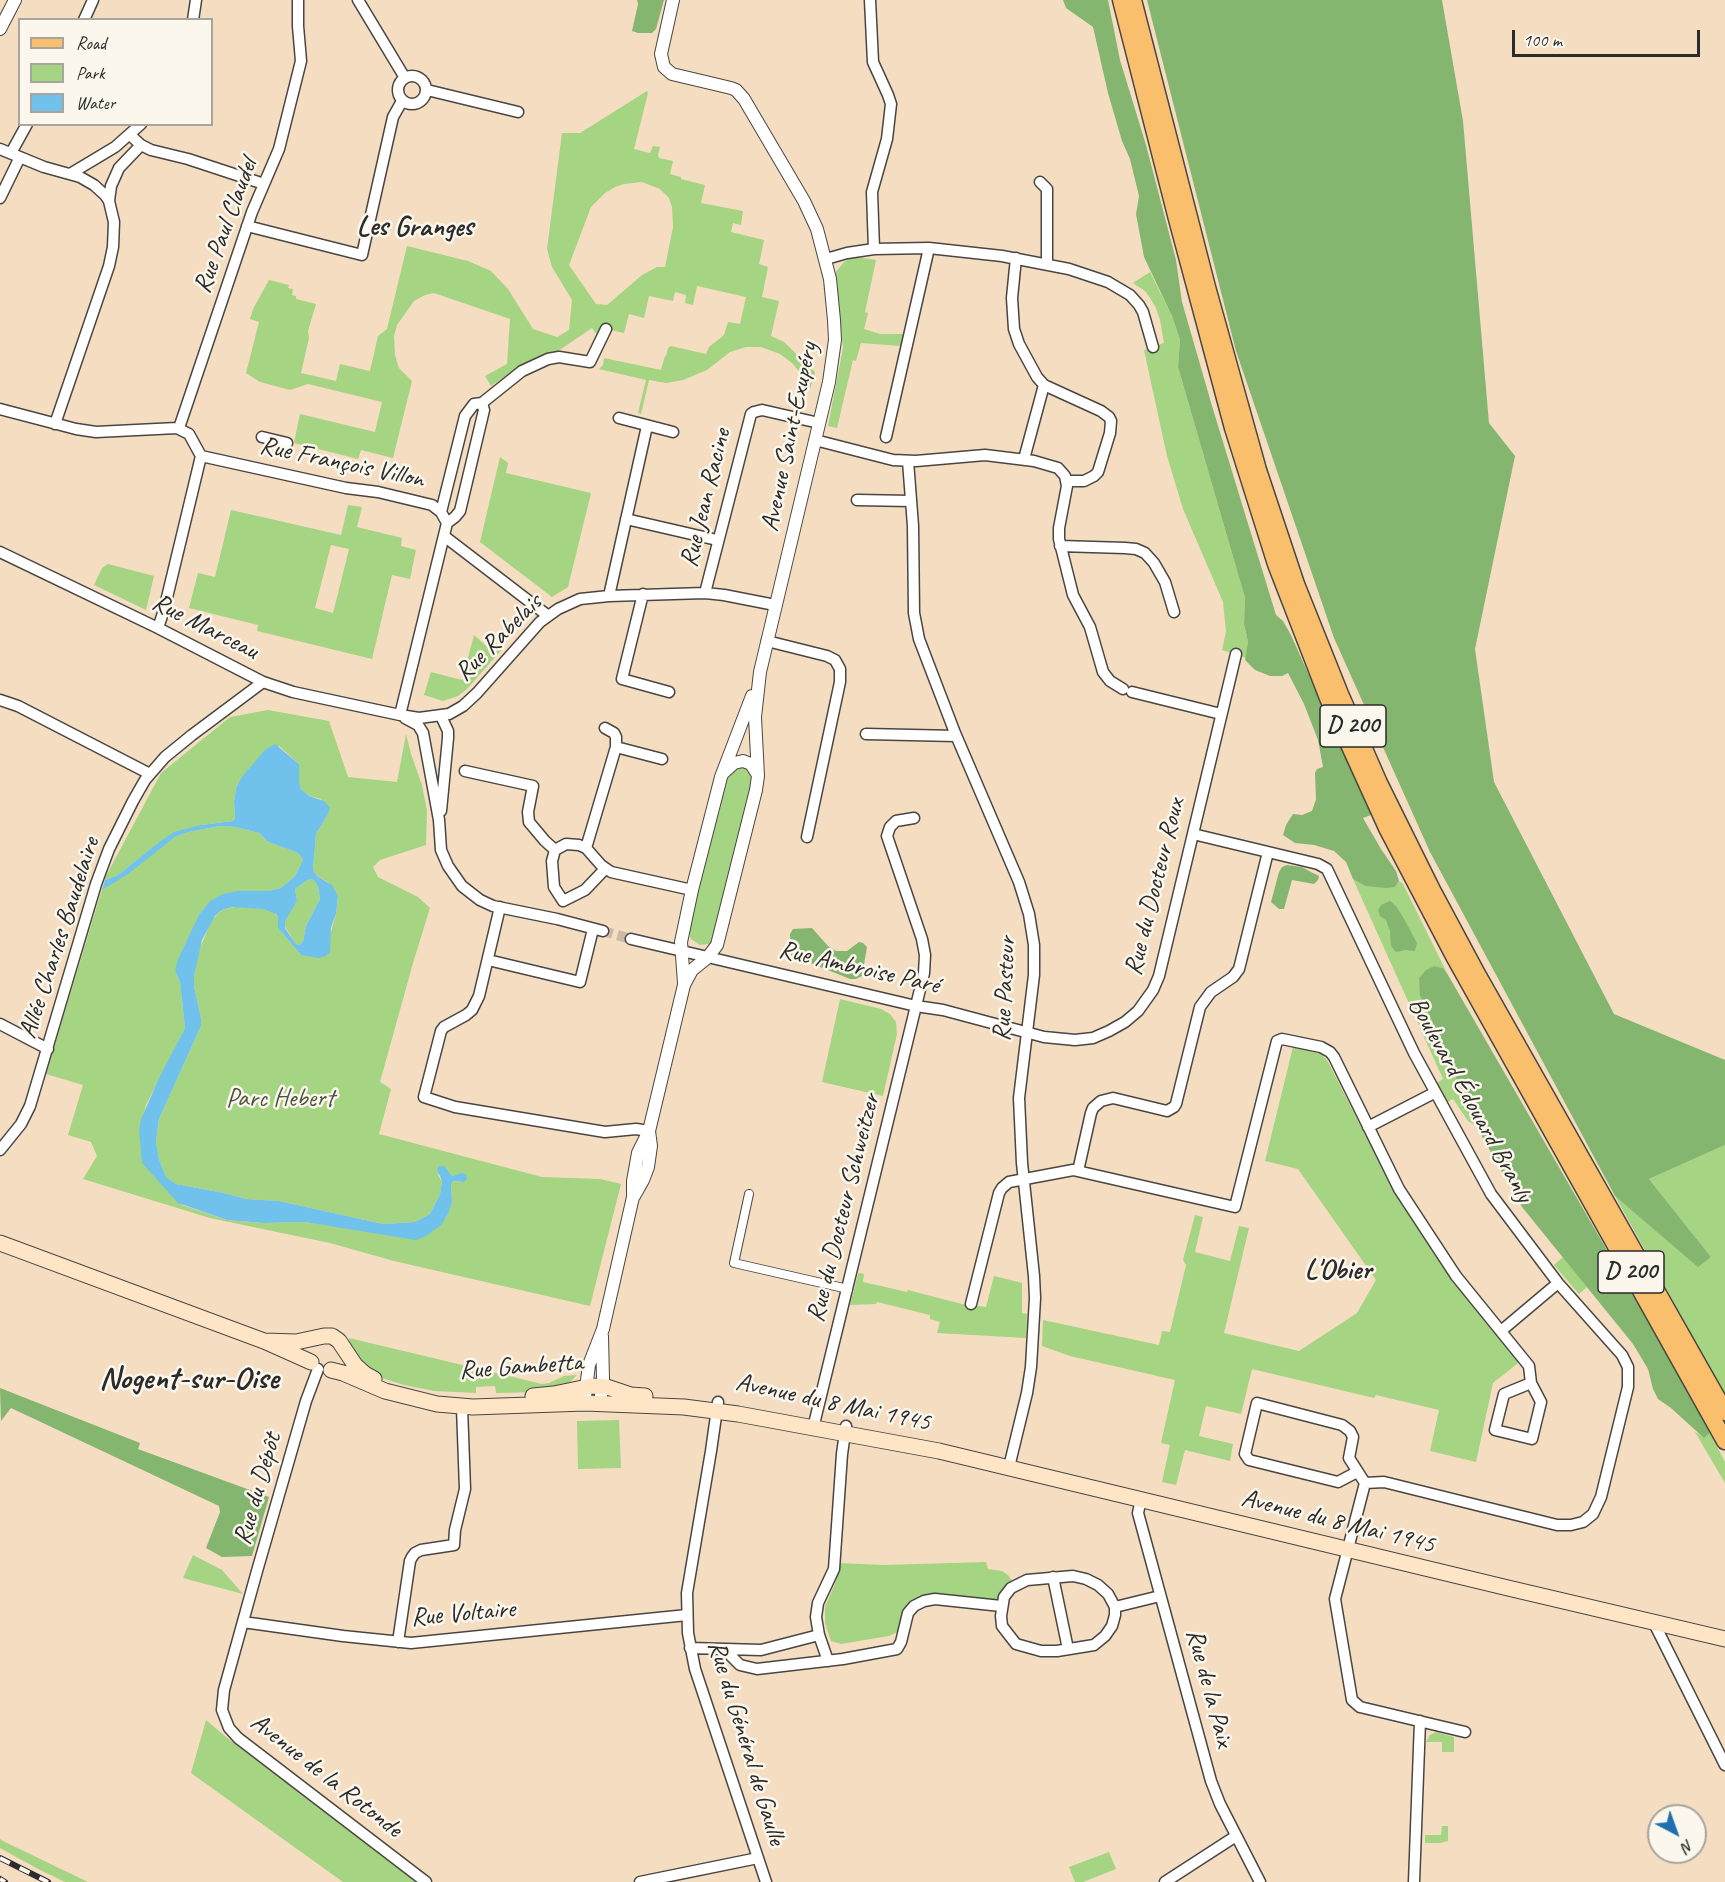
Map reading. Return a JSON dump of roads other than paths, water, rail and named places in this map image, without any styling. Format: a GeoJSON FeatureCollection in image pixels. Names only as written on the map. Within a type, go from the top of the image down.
{"type":"FeatureCollection","features":[{"type":"Feature","properties":{"kind":"main road","name":"D 200"},"geometry":{"type":"LineString","coordinates":[[1121,0],[1236,439],[1279,571],[1324,688],[1367,785],[1423,899],[1725,1441]]}},
{"type":"Feature","properties":{"kind":"main road","name":"D 200"},"geometry":{"type":"LineString","coordinates":[[1133,0],[1258,471],[1296,584],[1335,684],[1379,783],[1477,974],[1725,1412]]}},
{"type":"Feature","properties":{"kind":"main road","name":"Rue Gambetta"},"geometry":{"type":"LineString","coordinates":[[0,1243],[264,1341],[320,1367],[343,1372],[374,1387],[437,1404],[462,1407],[592,1403],[717,1407]]}},
{"type":"Feature","properties":{"kind":"main road"},"geometry":{"type":"LineString","coordinates":[[324,1336],[332,1336],[339,1341],[342,1348],[341,1361],[336,1367],[320,1367],[309,1357],[309,1349],[317,1338],[324,1336]]}},
{"type":"Feature","properties":{"kind":"main road","name":"Rue Gambetta"},"geometry":{"type":"LineString","coordinates":[[264,1341],[290,1343],[317,1338]]}},
{"type":"Feature","properties":{"kind":"main road","name":"Rue Gambetta"},"geometry":{"type":"LineString","coordinates":[[342,1348],[355,1365],[369,1377],[396,1387],[430,1395],[527,1396],[554,1394],[586,1386],[602,1386],[631,1395],[717,1407]]}},
{"type":"Feature","properties":{"kind":"main road","name":"Avenue du 8 Mai 1945"},"geometry":{"type":"LineString","coordinates":[[717,1407],[815,1420],[845,1430]]}},
{"type":"Feature","properties":{"kind":"main road","name":"Avenue du 8 Mai 1945"},"geometry":{"type":"LineString","coordinates":[[717,1407],[845,1430],[1009,1467],[1725,1639]]}},
{"type":"Feature","properties":{"kind":"street"},"geometry":{"type":"LineString","coordinates":[[0,20],[9,0]]}},
{"type":"Feature","properties":{"kind":"street"},"geometry":{"type":"LineString","coordinates":[[0,29],[15,0]]}},
{"type":"Feature","properties":{"kind":"street"},"geometry":{"type":"LineString","coordinates":[[85,18],[93,0]]}},
{"type":"Feature","properties":{"kind":"street"},"geometry":{"type":"LineString","coordinates":[[193,18],[196,0]]}},
{"type":"Feature","properties":{"kind":"street","name":"Rue Paul Claudel"},"geometry":{"type":"LineString","coordinates":[[179,428],[247,226],[279,148],[301,61],[298,0]]}},
{"type":"Feature","properties":{"kind":"street"},"geometry":{"type":"LineString","coordinates":[[358,0],[405,78]]}},
{"type":"Feature","properties":{"kind":"street","name":"Avenue Saint-Exupéry"},"geometry":{"type":"LineString","coordinates":[[592,1403],[586,1386],[589,1365],[603,1329],[633,1197],[633,1181],[638,1153],[649,1131],[684,985],[692,970],[708,957],[719,939],[758,776],[754,725],[760,672],[829,382],[835,340],[826,259],[817,228],[804,201],[740,93],[731,88],[672,74],[664,67],[661,54],[673,0]]}},
{"type":"Feature","properties":{"kind":"street"},"geometry":{"type":"LineString","coordinates":[[870,0],[873,62],[891,104],[887,139],[872,192],[874,249]]}},
{"type":"Feature","properties":{"kind":"street"},"geometry":{"type":"LineString","coordinates":[[412,76],[420,78],[425,83],[426,90],[424,98],[418,104],[410,105],[402,101],[398,91],[400,83],[412,76]]}},
{"type":"Feature","properties":{"kind":"street"},"geometry":{"type":"LineString","coordinates":[[426,90],[518,112]]}},
{"type":"Feature","properties":{"kind":"street"},"geometry":{"type":"LineString","coordinates":[[247,226],[362,255],[393,117],[402,101]]}},
{"type":"Feature","properties":{"kind":"street"},"geometry":{"type":"LineString","coordinates":[[0,198],[26,126]]}},
{"type":"Feature","properties":{"kind":"street"},"geometry":{"type":"LineString","coordinates":[[70,174],[105,153],[139,126]]}},
{"type":"Feature","properties":{"kind":"street"},"geometry":{"type":"LineString","coordinates":[[130,135],[151,150],[188,159],[264,184]]}},
{"type":"Feature","properties":{"kind":"street"},"geometry":{"type":"LineString","coordinates":[[109,201],[111,186],[119,168],[141,145]]}},
{"type":"Feature","properties":{"kind":"street"},"geometry":{"type":"LineString","coordinates":[[0,149],[94,185],[109,201],[114,222],[111,258],[55,424]]}},
{"type":"Feature","properties":{"kind":"street"},"geometry":{"type":"LineString","coordinates":[[1040,182],[1047,189],[1047,264]]}},
{"type":"Feature","properties":{"kind":"street"},"geometry":{"type":"LineString","coordinates":[[826,259],[874,249],[929,249],[1016,258],[1083,273],[1108,282],[1130,294],[1143,312],[1153,347]]}},
{"type":"Feature","properties":{"kind":"street"},"geometry":{"type":"LineString","coordinates":[[886,437],[929,249]]}},
{"type":"Feature","properties":{"kind":"street"},"geometry":{"type":"LineString","coordinates":[[1016,258],[1012,322],[1019,344],[1037,377],[1044,385],[1101,411],[1111,421],[1110,433],[1098,472],[1084,481],[1067,481]]}},
{"type":"Feature","properties":{"kind":"street"},"geometry":{"type":"LineString","coordinates":[[441,512],[465,416],[474,404],[482,403],[522,371],[548,359],[559,357],[590,362],[606,329]]}},
{"type":"Feature","properties":{"kind":"street"},"geometry":{"type":"LineString","coordinates":[[1024,459],[1044,385]]}},
{"type":"Feature","properties":{"kind":"street"},"geometry":{"type":"LineString","coordinates":[[447,523],[460,511],[484,410],[482,403]]}},
{"type":"Feature","properties":{"kind":"street"},"geometry":{"type":"LineString","coordinates":[[0,409],[96,432],[179,428],[189,434],[201,456],[158,628]]}},
{"type":"Feature","properties":{"kind":"street","name":"Rue Jean Racine"},"geometry":{"type":"LineString","coordinates":[[705,593],[751,414],[762,410],[819,423]]}},
{"type":"Feature","properties":{"kind":"street"},"geometry":{"type":"LineString","coordinates":[[619,418],[673,432]]}},
{"type":"Feature","properties":{"kind":"street"},"geometry":{"type":"LineString","coordinates":[[609,596],[647,426]]}},
{"type":"Feature","properties":{"kind":"street"},"geometry":{"type":"LineString","coordinates":[[262,437],[286,443]]}},
{"type":"Feature","properties":{"kind":"street"},"geometry":{"type":"LineString","coordinates":[[815,440],[893,460],[908,461],[976,455],[1024,459],[1058,468],[1067,481],[1067,492],[1059,528],[1060,546],[1073,595],[1090,627],[1103,672],[1110,681],[1127,690],[1221,714]]}},
{"type":"Feature","properties":{"kind":"street","name":"Rue François Villon"},"geometry":{"type":"LineString","coordinates":[[201,456],[346,488],[378,492],[432,505],[441,512],[447,523],[400,715]]}},
{"type":"Feature","properties":{"kind":"street","name":"Rue Pasteur"},"geometry":{"type":"LineString","coordinates":[[908,461],[917,631],[925,658],[1023,894],[1033,936],[1034,975],[1020,1089],[1023,1179],[1035,1298],[1031,1367],[1009,1467]]}},
{"type":"Feature","properties":{"kind":"street"},"geometry":{"type":"LineString","coordinates":[[858,500],[911,501]]}},
{"type":"Feature","properties":{"kind":"street"},"geometry":{"type":"LineString","coordinates":[[626,519],[717,540]]}},
{"type":"Feature","properties":{"kind":"street"},"geometry":{"type":"LineString","coordinates":[[444,536],[547,615]]}},
{"type":"Feature","properties":{"kind":"street"},"geometry":{"type":"LineString","coordinates":[[1060,546],[1125,548],[1145,553],[1166,582],[1174,612]]}},
{"type":"Feature","properties":{"kind":"street","name":"Rue Marceau"},"geometry":{"type":"LineString","coordinates":[[0,552],[158,628],[263,682],[293,692],[400,715]]}},
{"type":"Feature","properties":{"kind":"street","name":"Rue Rabelais"},"geometry":{"type":"LineString","coordinates":[[400,715],[419,718],[441,716],[456,710],[469,700],[547,615],[580,599],[643,594],[705,593],[775,605]]}},
{"type":"Feature","properties":{"kind":"street"},"geometry":{"type":"LineString","coordinates":[[643,594],[622,679],[669,692]]}},
{"type":"Feature","properties":{"kind":"street"},"geometry":{"type":"LineString","coordinates":[[767,641],[827,656],[834,660],[840,669],[840,682],[807,837]]}},
{"type":"Feature","properties":{"kind":"street","name":"Rue du Docteur Roux"},"geometry":{"type":"LineString","coordinates":[[1027,1032],[1068,1041],[1085,1039],[1118,1027],[1138,1011],[1153,990],[1159,976],[1236,654]]}},
{"type":"Feature","properties":{"kind":"street","name":"Avenue Saint-Exupéry"},"geometry":{"type":"LineString","coordinates":[[684,985],[682,933],[692,890],[721,777],[760,672]]}},
{"type":"Feature","properties":{"kind":"street","name":"Allée Charles Baudelaire"},"geometry":{"type":"LineString","coordinates":[[0,1150],[25,1118],[48,1049],[96,884],[121,823],[150,774],[178,746],[263,682]]}},
{"type":"Feature","properties":{"kind":"street"},"geometry":{"type":"LineString","coordinates":[[0,700],[18,706],[150,774]]}},
{"type":"Feature","properties":{"kind":"street"},"geometry":{"type":"LineString","coordinates":[[400,715],[418,725],[423,733],[439,820],[441,850],[452,873],[473,896],[500,907],[598,930],[580,982],[488,960]]}},
{"type":"Feature","properties":{"kind":"street"},"geometry":{"type":"LineString","coordinates":[[439,820],[444,799],[448,738],[448,730],[441,716]]}},
{"type":"Feature","properties":{"kind":"street"},"geometry":{"type":"LineString","coordinates":[[586,848],[616,747],[614,733],[605,728]]}},
{"type":"Feature","properties":{"kind":"street"},"geometry":{"type":"LineString","coordinates":[[866,734],[957,736]]}},
{"type":"Feature","properties":{"kind":"street"},"geometry":{"type":"LineString","coordinates":[[616,747],[662,759]]}},
{"type":"Feature","properties":{"kind":"street"},"geometry":{"type":"LineString","coordinates":[[721,777],[729,766],[743,761],[751,764],[758,776]]}},
{"type":"Feature","properties":{"kind":"street"},"geometry":{"type":"LineString","coordinates":[[465,771],[533,786],[528,812],[529,822],[555,850]]}},
{"type":"Feature","properties":{"kind":"street","name":"Rue du Docteur Schweitzer"},"geometry":{"type":"LineString","coordinates":[[815,1420],[924,973],[924,947],[887,836],[890,827],[896,821],[914,818]]}},
{"type":"Feature","properties":{"kind":"street","name":"Boulevard Édouard Branly"},"geometry":{"type":"LineString","coordinates":[[1193,834],[1318,864],[1330,872],[1434,1093],[1496,1202],[1558,1283],[1622,1355],[1628,1367],[1629,1379],[1602,1497],[1593,1514],[1583,1522],[1557,1524],[1384,1482],[1365,1482]]}},
{"type":"Feature","properties":{"kind":"street"},"geometry":{"type":"LineString","coordinates":[[563,901],[558,895],[553,880],[552,861],[555,850],[566,844],[586,848],[605,869],[611,872],[692,890]]}},
{"type":"Feature","properties":{"kind":"street"},"geometry":{"type":"LineString","coordinates":[[1078,1171],[1091,1113],[1101,1101],[1113,1098],[1167,1111],[1176,1104],[1200,1007],[1211,992],[1233,977],[1239,969],[1268,852]]}},
{"type":"Feature","properties":{"kind":"street"},"geometry":{"type":"LineString","coordinates":[[558,919],[563,901],[585,890],[605,869]]}},
{"type":"Feature","properties":{"kind":"street"},"geometry":{"type":"LineString","coordinates":[[500,907],[479,996],[472,1010],[441,1031],[424,1096],[455,1107],[605,1131],[636,1129],[649,1131]]}},
{"type":"Feature","properties":{"kind":"street","name":"Rue Ambroise Paré"},"geometry":{"type":"LineString","coordinates":[[631,939],[916,1006],[943,1010],[1027,1032]]}},
{"type":"Feature","properties":{"kind":"street"},"geometry":{"type":"LineString","coordinates":[[0,1024],[48,1049]]}},
{"type":"Feature","properties":{"kind":"street"},"geometry":{"type":"LineString","coordinates":[[971,1304],[999,1193],[1009,1182],[1066,1170],[1078,1171],[1235,1207],[1279,1039],[1321,1047],[1330,1052],[1394,1179],[1422,1224],[1456,1276],[1529,1366],[1531,1383],[1541,1402],[1532,1439],[1495,1430],[1504,1394],[1531,1383]]}},
{"type":"Feature","properties":{"kind":"street"},"geometry":{"type":"LineString","coordinates":[[1368,1126],[1434,1093]]}},
{"type":"Feature","properties":{"kind":"street"},"geometry":{"type":"LineString","coordinates":[[749,1194],[734,1263],[848,1289]]}},
{"type":"Feature","properties":{"kind":"street"},"geometry":{"type":"LineString","coordinates":[[1501,1331],[1558,1283]]}},
{"type":"Feature","properties":{"kind":"street","name":"Avenue Saint-Exupéry"},"geometry":{"type":"LineString","coordinates":[[592,1403],[602,1386],[603,1329]]}},
{"type":"Feature","properties":{"kind":"street","name":"Rue du Dépôt"},"geometry":{"type":"LineString","coordinates":[[243,1622],[306,1401],[320,1367]]}},
{"type":"Feature","properties":{"kind":"street"},"geometry":{"type":"LineString","coordinates":[[1357,1472],[1338,1482],[1249,1460],[1245,1454],[1257,1403],[1342,1425],[1350,1431],[1353,1437],[1349,1458],[1365,1482],[1335,1599],[1352,1700],[1360,1707],[1465,1732]]}},
{"type":"Feature","properties":{"kind":"street"},"geometry":{"type":"LineString","coordinates":[[398,1642],[412,1557],[421,1550],[454,1545],[465,1489],[462,1407]]}},
{"type":"Feature","properties":{"kind":"street","name":"Rue du Général de Gaulle"},"geometry":{"type":"LineString","coordinates":[[717,1407],[687,1593],[690,1648],[766,1882]]}},
{"type":"Feature","properties":{"kind":"street"},"geometry":{"type":"LineString","coordinates":[[828,1661],[819,1635],[816,1617],[818,1603],[833,1574],[835,1563],[845,1430]]}},
{"type":"Feature","properties":{"kind":"street","name":"Rue de la Paix"},"geometry":{"type":"LineString","coordinates":[[1141,1498],[1137,1513],[1211,1781],[1216,1796],[1260,1882]]}},
{"type":"Feature","properties":{"kind":"street"},"geometry":{"type":"LineString","coordinates":[[1073,1576],[1098,1584],[1108,1594],[1115,1607],[1115,1615],[1112,1626],[1094,1645],[1041,1651],[1016,1644],[1002,1626],[1001,1606],[1011,1588],[1019,1583],[1034,1579],[1073,1576]]}},
{"type":"Feature","properties":{"kind":"street"},"geometry":{"type":"LineString","coordinates":[[1053,1577],[1068,1649]]}},
{"type":"Feature","properties":{"kind":"street"},"geometry":{"type":"LineString","coordinates":[[1115,1607],[1160,1596]]}},
{"type":"Feature","properties":{"kind":"street"},"geometry":{"type":"LineString","coordinates":[[725,1650],[740,1665],[757,1669],[828,1661],[897,1649],[908,1613],[914,1606],[924,1601],[934,1599],[1001,1606]]}},
{"type":"Feature","properties":{"kind":"street","name":"Rue Voltaire"},"geometry":{"type":"LineString","coordinates":[[243,1622],[411,1643],[687,1615]]}},
{"type":"Feature","properties":{"kind":"street","name":"Avenue de la Rotonde"},"geometry":{"type":"LineString","coordinates":[[243,1622],[222,1697],[222,1710],[229,1728],[238,1738],[426,1882]]}},
{"type":"Feature","properties":{"kind":"street"},"geometry":{"type":"LineString","coordinates":[[1654,1623],[1725,1765]]}},
{"type":"Feature","properties":{"kind":"street"},"geometry":{"type":"LineString","coordinates":[[690,1648],[725,1650],[769,1648],[819,1635]]}},
{"type":"Feature","properties":{"kind":"street"},"geometry":{"type":"LineString","coordinates":[[1414,1882],[1420,1721]]}},
{"type":"Feature","properties":{"kind":"street"},"geometry":{"type":"LineString","coordinates":[[1165,1882],[1236,1836]]}},
{"type":"Feature","properties":{"kind":"street"},"geometry":{"type":"LineString","coordinates":[[640,1882],[758,1858]]}},
{"type":"Feature","properties":{"kind":"water"},"geometry":{"type":"Polygon","coordinates":[[[275,744],[299,764],[301,789],[309,796],[324,801],[330,808],[316,834],[313,870],[317,876],[332,885],[338,896],[336,914],[331,928],[330,952],[319,958],[301,955],[278,928],[276,914],[263,909],[233,907],[222,910],[215,916],[202,940],[194,976],[201,1026],[159,1119],[156,1142],[159,1159],[166,1177],[176,1184],[246,1199],[279,1201],[383,1224],[415,1222],[430,1214],[440,1194],[442,1181],[437,1169],[439,1166],[444,1166],[452,1176],[466,1174],[467,1179],[464,1182],[453,1181],[451,1185],[452,1202],[441,1225],[416,1240],[305,1222],[264,1223],[227,1220],[178,1203],[142,1163],[139,1130],[141,1119],[185,1028],[180,982],[175,971],[178,959],[199,915],[210,901],[223,894],[281,888],[295,876],[303,860],[296,852],[268,842],[259,833],[236,827],[220,826],[175,837],[128,874],[102,890],[105,880],[118,875],[174,832],[201,825],[233,821],[236,788],[241,778],[265,750],[275,744]],[[309,879],[295,889],[297,901],[285,921],[285,928],[296,944],[300,945],[306,926],[320,899],[314,880],[309,879]]]}},
{"type":"Feature","properties":{"kind":"tunnel"},"geometry":{"type":"LineString","coordinates":[[603,931],[631,939]]}},
{"type":"Feature","properties":{"kind":"railway"},"geometry":{"type":"LineString","coordinates":[[0,1858],[48,1882]]}},
{"type":"Feature","properties":{"kind":"railway"},"geometry":{"type":"LineString","coordinates":[[0,1879],[5,1882]]}},
{"type":"Feature","properties":{"kind":"district","name":"Les Granges"},"geometry":{"type":"Point","coordinates":[415,228]}},
{"type":"Feature","properties":{"kind":"district","name":"L'Obier"},"geometry":{"type":"Point","coordinates":[1338,1271]}},
{"type":"Feature","properties":{"kind":"district","name":"Nogent-sur-Oise"},"geometry":{"type":"Point","coordinates":[189,1380]}},
{"type":"Feature","properties":{"kind":"park label","name":"Parc Hebert"},"geometry":{"type":"Point","coordinates":[280,1099]}}]}
